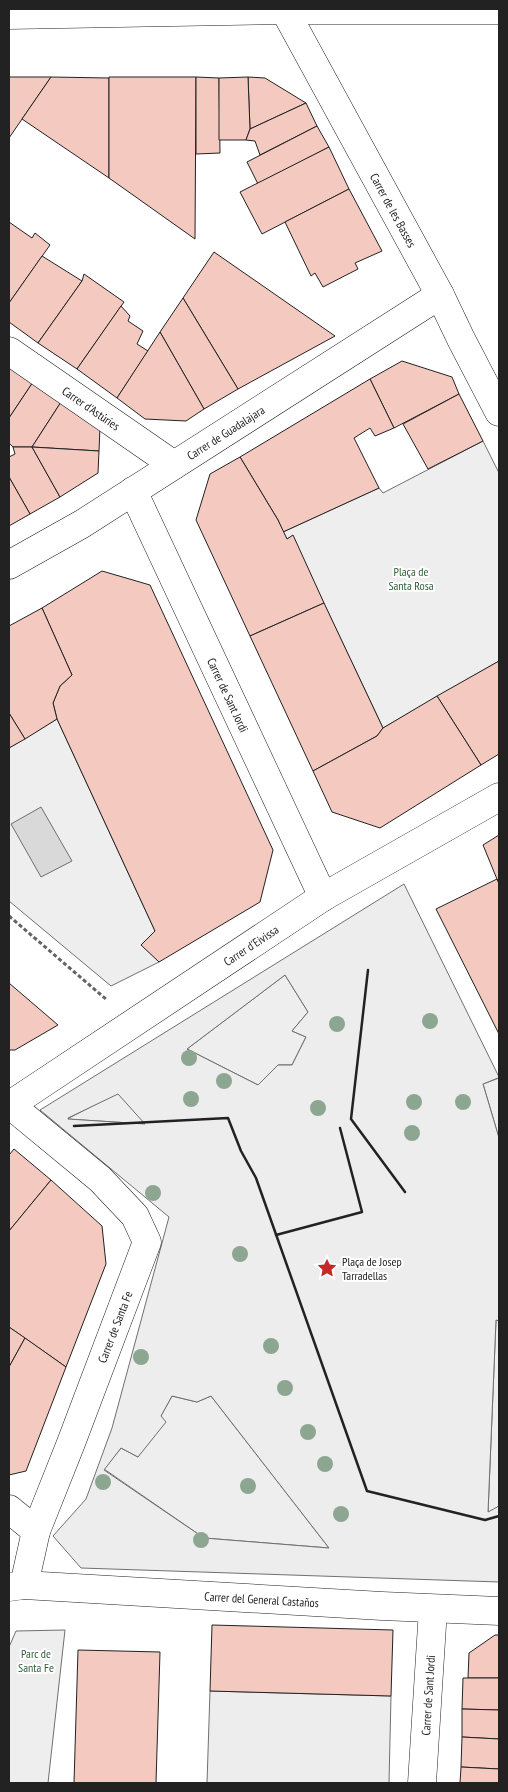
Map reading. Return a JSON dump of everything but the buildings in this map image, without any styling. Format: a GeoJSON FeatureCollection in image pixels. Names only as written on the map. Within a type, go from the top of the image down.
{"type":"FeatureCollection","features":[{"type":"Feature","properties":{"kind":"street"},"geometry":{"type":"LineString","coordinates":[[9,15],[285,10],[499,10]]}},
{"type":"Feature","properties":{"kind":"street","name":"Carrer de les Basses"},"geometry":{"type":"LineString","coordinates":[[285,10],[440,295],[499,412]]}},
{"type":"Feature","properties":{"kind":"street","name":"Carrer de Guadalajara"},"geometry":{"type":"LineString","coordinates":[[9,565],[82,524],[440,295]]}},
{"type":"Feature","properties":{"kind":"street","name":"Carrer d'Astúries"},"geometry":{"type":"LineString","coordinates":[[9,351],[174,465]]}},
{"type":"Feature","properties":{"kind":"street","name":"Carrer de Sant Jordi"},"geometry":{"type":"LineString","coordinates":[[133,491],[323,897]]}},
{"type":"Feature","properties":{"kind":"street","name":"Carrer d'Eivissa"},"geometry":{"type":"LineString","coordinates":[[9,1104],[134,1024],[323,897],[499,797]]}},
{"type":"Feature","properties":{"kind":"street","name":"Carrer de Santa Fe"},"geometry":{"type":"LineString","coordinates":[[9,1104],[100,1179],[135,1216],[147,1242],[16,1586]]}},
{"type":"Feature","properties":{"kind":"street"},"geometry":{"type":"LineString","coordinates":[[9,1508],[36,1531]]}},
{"type":"Feature","properties":{"kind":"street","name":"Carrer del General Castaños"},"geometry":{"type":"LineString","coordinates":[[16,1586],[499,1612]]}},
{"type":"Feature","properties":{"kind":"street","name":"Carrer de Sant Jordi"},"geometry":{"type":"LineString","coordinates":[[422,1783],[433,1609]]}},
{"type":"Feature","properties":{"kind":"path"},"geometry":{"type":"LineString","coordinates":[[9,916],[134,1024]]}},
{"type":"Feature","properties":{"kind":"green space","name":"Plaça de Santa Rosa"},"geometry":{"type":"Polygon","coordinates":[[[483,441],[499,473],[499,661],[383,728],[292,536],[287,539],[283,532],[379,488],[383,493],[483,441]]]}},
{"type":"Feature","properties":{"kind":"green space"},"geometry":{"type":"Polygon","coordinates":[[[57,719],[155,931],[142,945],[159,962],[111,986],[9,901],[9,748],[57,719]]]}},
{"type":"Feature","properties":{"kind":"green space"},"geometry":{"type":"Polygon","coordinates":[[[285,975],[308,1012],[292,1031],[306,1037],[292,1065],[278,1065],[258,1085],[187,1049],[285,975]]]}},
{"type":"Feature","properties":{"kind":"green space"},"geometry":{"type":"Polygon","coordinates":[[[499,1078],[499,1138],[483,1084],[499,1078]]]}},
{"type":"Feature","properties":{"kind":"green space"},"geometry":{"type":"Polygon","coordinates":[[[118,1093],[146,1124],[67,1119],[118,1093]]]}},
{"type":"Feature","properties":{"kind":"green space"},"geometry":{"type":"Polygon","coordinates":[[[496,1320],[499,1321],[499,1506],[488,1513],[496,1320]]]}},
{"type":"Feature","properties":{"kind":"green space"},"geometry":{"type":"Polygon","coordinates":[[[172,1396],[197,1402],[211,1396],[329,1548],[204,1538],[104,1469],[121,1448],[138,1457],[172,1396]]]}},
{"type":"Feature","properties":{"kind":"green space","name":"Parc de Santa Fe"},"geometry":{"type":"Polygon","coordinates":[[[65,1630],[48,1783],[9,1783],[9,1647],[16,1631],[65,1630]]]}},
{"type":"Feature","properties":{"kind":"shaded area"},"geometry":{"type":"Polygon","coordinates":[[[41,807],[72,861],[41,877],[11,824],[41,807]]]}},
{"type":"Feature","properties":{"kind":"shaded area","name":"Plaça de Josep Tarradellas"},"geometry":{"type":"Polygon","coordinates":[[[404,884],[499,1077],[499,1080],[498,1078],[483,1084],[499,1138],[499,1321],[496,1320],[488,1512],[499,1506],[499,1582],[81,1568],[53,1536],[86,1499],[112,1428],[169,1217],[40,1110],[404,884]],[[285,975],[187,1049],[258,1085],[278,1065],[292,1065],[306,1037],[292,1031],[308,1012],[285,975]],[[118,1094],[68,1119],[145,1124],[118,1094]],[[172,1396],[161,1416],[166,1422],[138,1457],[121,1448],[104,1470],[204,1538],[329,1548],[211,1396],[197,1402],[172,1396]]]}},
{"type":"Feature","properties":{"kind":"shaded area"},"geometry":{"type":"Polygon","coordinates":[[[210,1691],[391,1696],[389,1783],[207,1783],[210,1691]]]}},
{"type":"Feature","properties":{"kind":"wall"},"geometry":{"type":"LineString","coordinates":[[368,970],[351,1119],[405,1192]]}},
{"type":"Feature","properties":{"kind":"wall"},"geometry":{"type":"LineString","coordinates":[[74,1126],[228,1118],[241,1151],[256,1178],[367,1491],[485,1520],[499,1516]]}},
{"type":"Feature","properties":{"kind":"wall"},"geometry":{"type":"LineString","coordinates":[[276,1235],[362,1212],[340,1128]]}},
{"type":"Feature","properties":{"kind":"place","name":"Plaça de Josep Tarradellas"},"geometry":{"type":"Point","coordinates":[327,1268]}}]}
